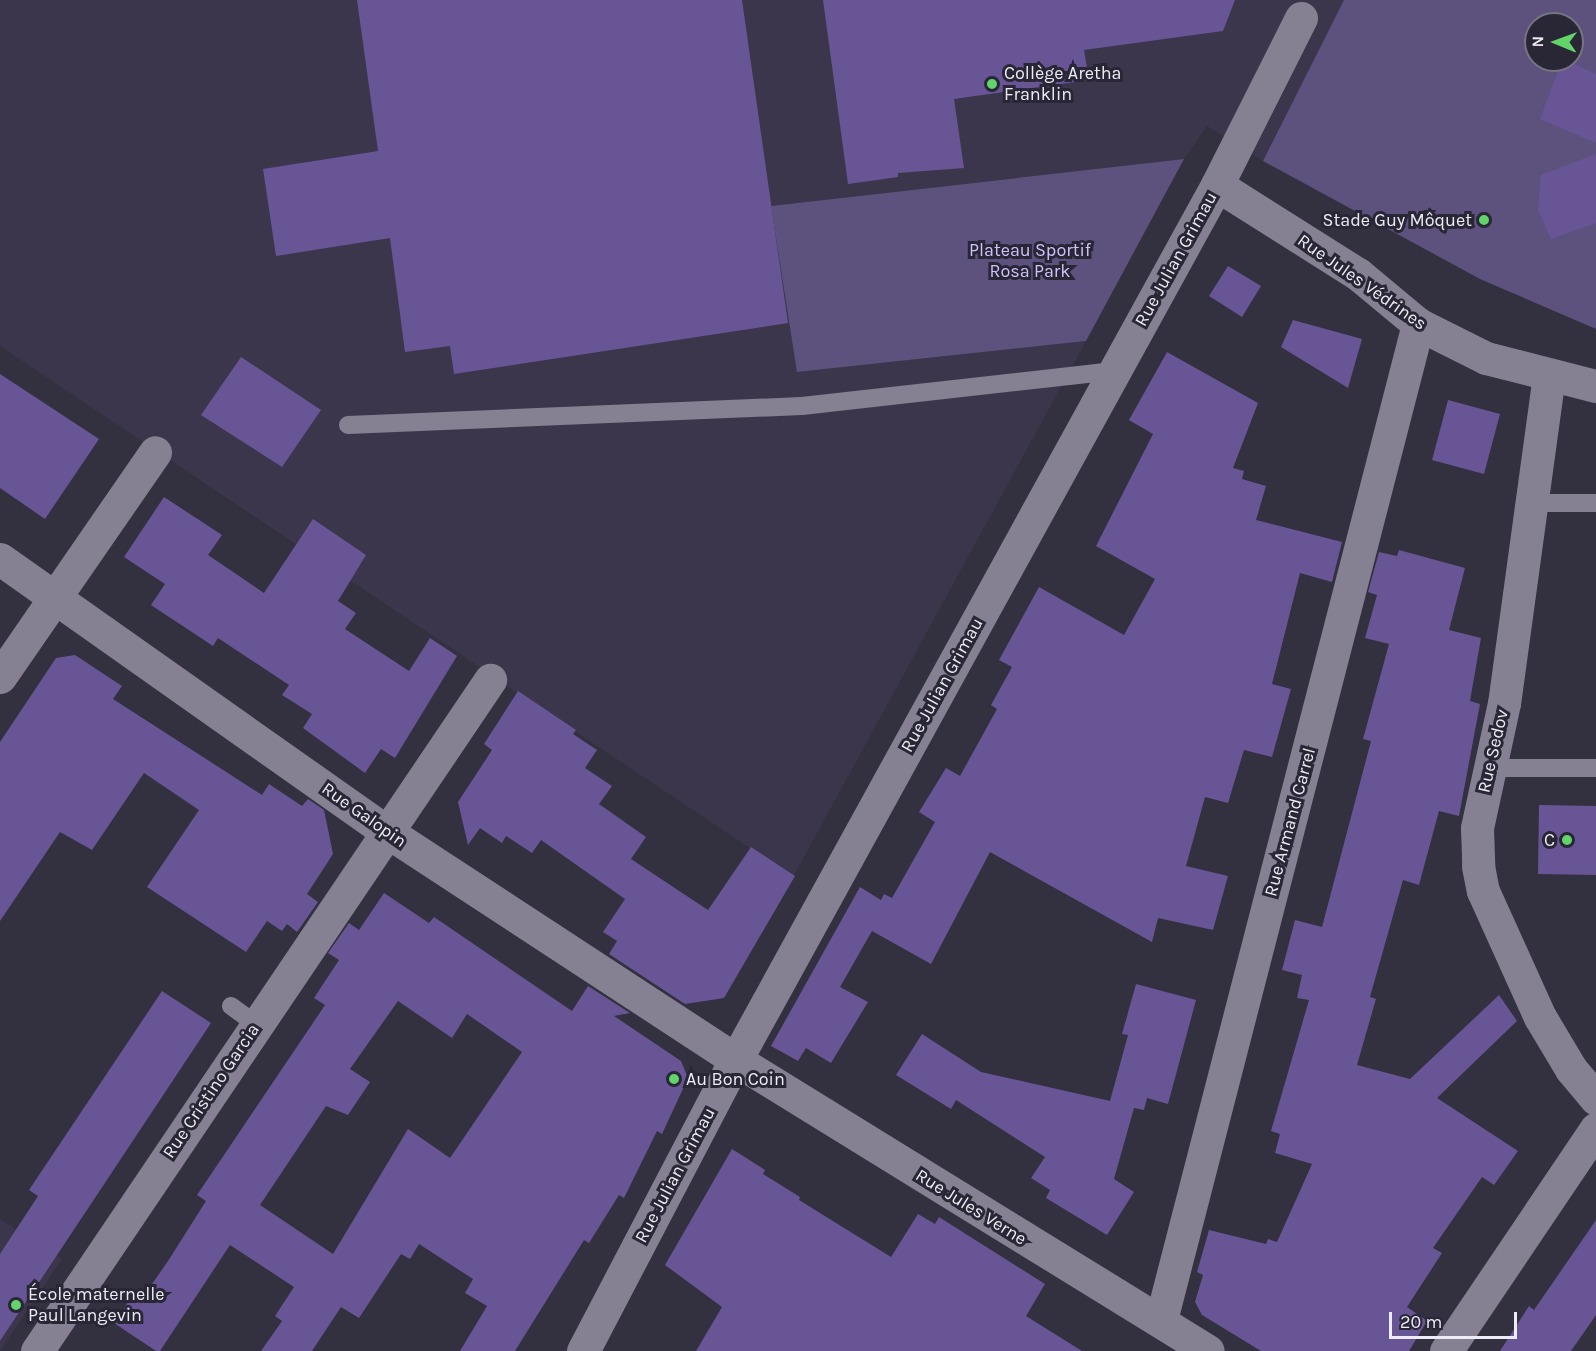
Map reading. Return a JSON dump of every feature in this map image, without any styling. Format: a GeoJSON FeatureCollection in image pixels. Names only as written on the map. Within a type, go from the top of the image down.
{"type":"FeatureCollection","features":[{"type":"Feature","properties":{"kind":"street","name":"Rue Julian Grimau"},"geometry":{"type":"LineString","coordinates":[[583,1351],[736,1060],[1217,185],[1305,9]]}},
{"type":"Feature","properties":{"kind":"street","name":"Rue Jules Védrines"},"geometry":{"type":"LineString","coordinates":[[1217,185],[1358,274],[1418,324],[1486,358],[1596,386]]}},
{"type":"Feature","properties":{"kind":"street","name":"Rue Armand Carrel"},"geometry":{"type":"LineString","coordinates":[[1161,1320],[1418,324]]}},
{"type":"Feature","properties":{"kind":"street","name":"Rue Sedov"},"geometry":{"type":"LineString","coordinates":[[1549,375],[1534,503],[1504,703],[1488,768],[1477,828],[1483,891],[1540,1017],[1584,1065],[1596,1099]]}},
{"type":"Feature","properties":{"kind":"street"},"geometry":{"type":"LineString","coordinates":[[0,677],[54,595],[156,452]]}},
{"type":"Feature","properties":{"kind":"street","name":"Rue Galopin"},"geometry":{"type":"LineString","coordinates":[[0,559],[386,831],[736,1060]]}},
{"type":"Feature","properties":{"kind":"street","name":"Rue Cristino Garcia"},"geometry":{"type":"LineString","coordinates":[[37,1351],[244,1015],[386,831],[490,680]]}},
{"type":"Feature","properties":{"kind":"street","name":"Rue Jules Verne"},"geometry":{"type":"LineString","coordinates":[[736,1060],[1104,1290],[1161,1320],[1208,1351]]}},
{"type":"Feature","properties":{"kind":"street"},"geometry":{"type":"LineString","coordinates":[[1446,1351],[1596,1129]]}},
{"type":"Feature","properties":{"kind":"lane"},"geometry":{"type":"LineString","coordinates":[[348,425],[802,406],[1114,371]]}},
{"type":"Feature","properties":{"kind":"lane"},"geometry":{"type":"LineString","coordinates":[[1534,503],[1596,503]]}},
{"type":"Feature","properties":{"kind":"lane"},"geometry":{"type":"LineString","coordinates":[[1488,768],[1596,768]]}},
{"type":"Feature","properties":{"kind":"shaded area"},"geometry":{"type":"Polygon","coordinates":[[[0,0],[1344,0],[1263,161],[1207,126],[1184,159],[771,206],[798,372],[1086,341],[793,877],[0,346],[0,0]]]}},
{"type":"Feature","properties":{"kind":"shaded area","name":"École maternelle Paul Langevin"},"geometry":{"type":"Polygon","coordinates":[[[0,1219],[62,1259],[0,1351],[0,1219]]]}},
{"type":"Feature","properties":{"kind":"green space","name":"Stade Guy Môquet"},"geometry":{"type":"Polygon","coordinates":[[[1344,0],[1596,0],[1596,329],[1480,279],[1263,161],[1344,0]]]}},
{"type":"Feature","properties":{"kind":"green space","name":"Plateau Sportif Rosa Park"},"geometry":{"type":"Polygon","coordinates":[[[1184,159],[1086,341],[797,372],[771,206],[1184,159]]]}},
{"type":"Feature","properties":{"kind":"building"},"geometry":{"type":"Polygon","coordinates":[[[357,0],[742,0],[788,323],[454,374],[450,346],[405,352],[390,238],[276,256],[263,169],[378,151],[357,0]]]}},
{"type":"Feature","properties":{"kind":"building"},"geometry":{"type":"Polygon","coordinates":[[[823,0],[1235,0],[1223,31],[1084,50],[1089,80],[954,99],[964,168],[898,173],[898,177],[848,184],[823,0]]]}},
{"type":"Feature","properties":{"kind":"building"},"geometry":{"type":"Polygon","coordinates":[[[1584,68],[1596,74],[1596,143],[1540,119],[1558,72],[1584,72],[1584,68]]]}},
{"type":"Feature","properties":{"kind":"building"},"geometry":{"type":"Polygon","coordinates":[[[1596,154],[1596,223],[1551,239],[1538,210],[1541,175],[1596,154]]]}},
{"type":"Feature","properties":{"kind":"building"},"geometry":{"type":"Polygon","coordinates":[[[1228,266],[1261,286],[1242,317],[1209,296],[1228,266]]]}},
{"type":"Feature","properties":{"kind":"building"},"geometry":{"type":"Polygon","coordinates":[[[1293,320],[1362,339],[1348,388],[1281,347],[1293,320]]]}},
{"type":"Feature","properties":{"kind":"building"},"geometry":{"type":"Polygon","coordinates":[[[1167,352],[1258,403],[1233,468],[1244,471],[1242,479],[1266,486],[1256,520],[1342,542],[1332,582],[1300,573],[1272,684],[1291,689],[1272,757],[1244,750],[1228,803],[1205,797],[1186,866],[1228,876],[1213,930],[1158,918],[1152,942],[990,852],[931,964],[872,931],[840,987],[868,1002],[831,1063],[806,1048],[798,1061],[771,1046],[860,887],[881,900],[884,894],[892,898],[935,822],[919,812],[946,768],[960,776],[997,709],[991,705],[1012,667],[999,660],[1039,587],[1124,635],[1155,579],[1096,546],[1153,434],[1129,420],[1167,352]]]}},
{"type":"Feature","properties":{"kind":"building"},"geometry":{"type":"Polygon","coordinates":[[[241,357],[321,410],[282,467],[201,415],[241,357]]]}},
{"type":"Feature","properties":{"kind":"building"},"geometry":{"type":"Polygon","coordinates":[[[0,374],[99,439],[45,519],[0,488],[0,374]]]}},
{"type":"Feature","properties":{"kind":"building"},"geometry":{"type":"Polygon","coordinates":[[[1448,400],[1500,414],[1484,474],[1432,460],[1448,400]]]}},
{"type":"Feature","properties":{"kind":"building"},"geometry":{"type":"Polygon","coordinates":[[[164,497],[222,535],[208,555],[264,593],[313,519],[366,555],[338,601],[356,613],[345,629],[409,671],[430,638],[457,656],[395,758],[381,749],[365,773],[303,728],[312,714],[282,695],[289,685],[218,638],[213,646],[151,605],[165,584],[124,557],[164,497]]]}},
{"type":"Feature","properties":{"kind":"building"},"geometry":{"type":"Polygon","coordinates":[[[1399,550],[1465,568],[1449,630],[1481,638],[1470,701],[1480,704],[1459,816],[1439,811],[1419,885],[1403,880],[1370,997],[1376,999],[1357,1065],[1410,1079],[1499,995],[1517,1021],[1437,1098],[1518,1151],[1494,1185],[1482,1177],[1433,1248],[1442,1253],[1407,1307],[1427,1321],[1409,1351],[1261,1351],[1202,1315],[1195,1302],[1203,1275],[1197,1272],[1209,1230],[1266,1244],[1268,1239],[1277,1242],[1312,1164],[1275,1153],[1280,1134],[1271,1131],[1309,1000],[1297,998],[1302,975],[1282,970],[1295,920],[1322,927],[1371,741],[1363,739],[1389,644],[1365,638],[1377,595],[1368,592],[1379,552],[1397,556],[1399,550]]]}},
{"type":"Feature","properties":{"kind":"building"},"geometry":{"type":"Polygon","coordinates":[[[75,655],[122,686],[113,699],[262,795],[269,784],[302,806],[308,799],[324,810],[333,854],[307,894],[318,902],[297,932],[287,924],[282,931],[267,921],[246,952],[147,887],[199,810],[144,773],[92,850],[60,832],[0,921],[0,742],[56,658],[75,655]]]}},
{"type":"Feature","properties":{"kind":"building"},"geometry":{"type":"Polygon","coordinates":[[[518,691],[576,730],[573,734],[597,750],[585,768],[612,786],[599,804],[646,837],[631,859],[708,910],[751,847],[795,876],[724,998],[685,1004],[609,954],[617,941],[603,932],[625,899],[541,840],[532,853],[506,836],[502,843],[480,828],[468,845],[458,802],[492,750],[484,744],[518,691]]]}},
{"type":"Feature","properties":{"kind":"building","name":"C"},"geometry":{"type":"Polygon","coordinates":[[[1539,805],[1596,806],[1596,875],[1538,874],[1539,805]]]}},
{"type":"Feature","properties":{"kind":"building"},"geometry":{"type":"Polygon","coordinates":[[[384,893],[429,923],[434,917],[572,1011],[588,986],[630,1013],[614,1016],[681,1061],[688,1078],[662,1134],[657,1131],[624,1198],[619,1195],[589,1243],[584,1240],[515,1351],[460,1351],[487,1306],[465,1293],[473,1279],[419,1244],[410,1259],[401,1254],[359,1318],[341,1307],[312,1351],[261,1351],[282,1321],[275,1316],[294,1287],[230,1245],[160,1351],[156,1351],[114,1323],[135,1292],[143,1297],[168,1261],[206,1201],[197,1195],[325,1005],[314,998],[339,960],[328,953],[349,923],[359,930],[384,893]],[[398,1001],[350,1069],[370,1082],[348,1115],[326,1106],[260,1205],[333,1254],[408,1129],[450,1158],[522,1052],[467,1014],[452,1038],[398,1001]]]}},
{"type":"Feature","properties":{"kind":"building"},"geometry":{"type":"Polygon","coordinates":[[[1136,984],[1196,1000],[1168,1104],[1147,1098],[1144,1110],[1134,1108],[1114,1179],[1134,1192],[1107,1235],[1046,1198],[1050,1190],[1031,1178],[1045,1157],[956,1100],[951,1109],[896,1075],[922,1034],[981,1072],[1110,1101],[1128,1035],[1122,1034],[1136,984]]]}},
{"type":"Feature","properties":{"kind":"building"},"geometry":{"type":"Polygon","coordinates":[[[162,991],[211,1023],[0,1341],[0,1254],[38,1196],[29,1190],[162,991]]]}},
{"type":"Feature","properties":{"kind":"building"},"geometry":{"type":"Polygon","coordinates":[[[732,1149],[765,1170],[763,1174],[800,1197],[799,1200],[891,1257],[918,1214],[935,1224],[939,1217],[1045,1284],[1026,1316],[1082,1351],[696,1351],[722,1307],[665,1265],[732,1149]]]}},
{"type":"Feature","properties":{"kind":"building"},"geometry":{"type":"Polygon","coordinates":[[[1596,1220],[1596,1315],[1571,1351],[1500,1351],[1529,1306],[1534,1310],[1596,1220]]]}},
{"type":"Feature","properties":{"kind":"place","name":"Collège Aretha Franklin"},"geometry":{"type":"Point","coordinates":[992,84]}},
{"type":"Feature","properties":{"kind":"place","name":"Stade Guy Môquet"},"geometry":{"type":"Point","coordinates":[1484,220]}},
{"type":"Feature","properties":{"kind":"place","name":"C"},"geometry":{"type":"Point","coordinates":[1567,840]}},
{"type":"Feature","properties":{"kind":"place","name":"Au Bon Coin"},"geometry":{"type":"Point","coordinates":[674,1079]}},
{"type":"Feature","properties":{"kind":"place","name":"École maternelle Paul Langevin"},"geometry":{"type":"Point","coordinates":[16,1305]}}]}
